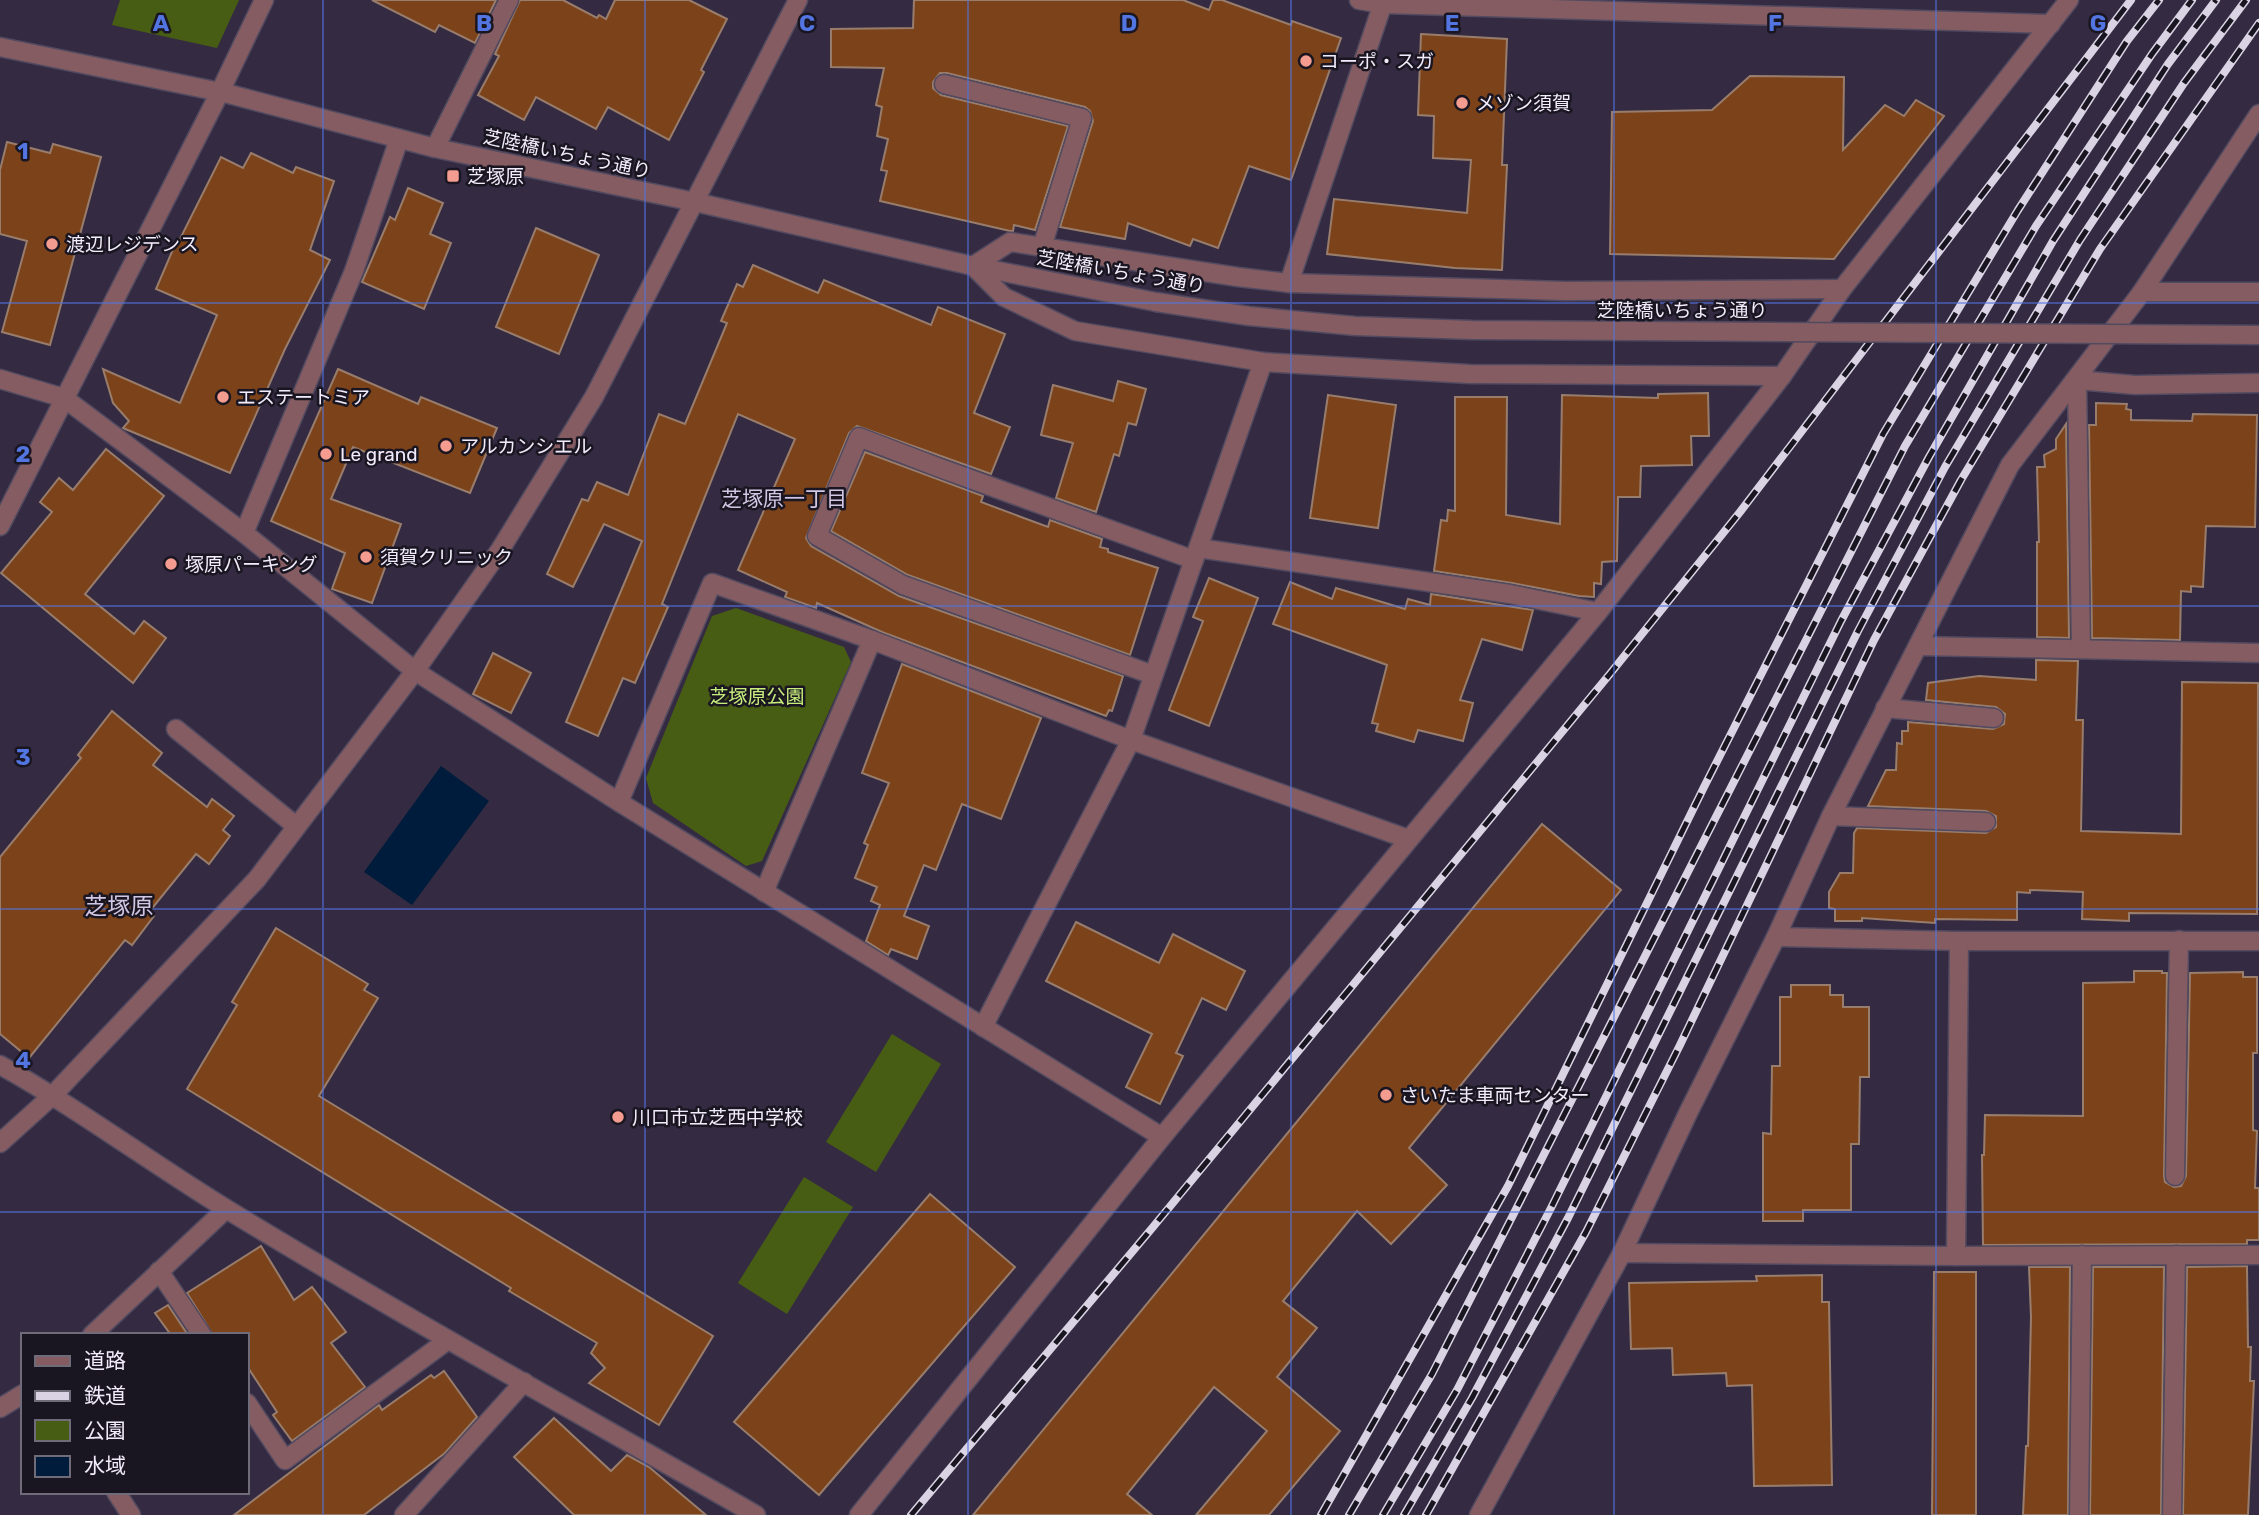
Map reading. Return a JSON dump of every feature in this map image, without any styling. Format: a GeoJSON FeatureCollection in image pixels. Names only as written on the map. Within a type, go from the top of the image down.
{"type":"FeatureCollection","features":[{"type":"Feature","properties":{"kind":"street"},"geometry":{"type":"LineString","coordinates":[[0,526],[264,0]]}},
{"type":"Feature","properties":{"kind":"street"},"geometry":{"type":"LineString","coordinates":[[435,148],[509,0]]}},
{"type":"Feature","properties":{"kind":"street"},"geometry":{"type":"LineString","coordinates":[[0,1143],[53,1095],[257,878],[415,671],[500,550],[594,397],[797,0]]}},
{"type":"Feature","properties":{"kind":"street"},"geometry":{"type":"LineString","coordinates":[[1359,0],[2052,23]]}},
{"type":"Feature","properties":{"kind":"street"},"geometry":{"type":"LineString","coordinates":[[859,1515],[1162,1137],[1598,612],[1782,376],[1842,289],[2069,0]]}},
{"type":"Feature","properties":{"kind":"street"},"geometry":{"type":"LineString","coordinates":[[1289,283],[1384,2]]}},
{"type":"Feature","properties":{"kind":"street","name":"芝陸橋いちょう通り"},"geometry":{"type":"LineString","coordinates":[[0,47],[220,92],[435,148],[695,202],[973,266],[1156,302],[1249,316],[1355,326],[1472,330],[2259,335]]}},
{"type":"Feature","properties":{"kind":"street"},"geometry":{"type":"LineString","coordinates":[[944,84],[1082,118],[1042,247]]}},
{"type":"Feature","properties":{"kind":"street"},"geometry":{"type":"LineString","coordinates":[[1479,1515],[1622,1252],[1776,937],[1831,816],[2010,465],[2077,380],[2141,292],[2259,114]]}},
{"type":"Feature","properties":{"kind":"street"},"geometry":{"type":"LineString","coordinates":[[244,533],[354,271],[399,139]]}},
{"type":"Feature","properties":{"kind":"street"},"geometry":{"type":"LineString","coordinates":[[1782,376],[1469,374],[1263,362],[1075,331],[1004,297],[973,266],[1010,242],[1289,283],[1565,291],[1842,289]]}},
{"type":"Feature","properties":{"kind":"street"},"geometry":{"type":"LineString","coordinates":[[2141,292],[2259,292]]}},
{"type":"Feature","properties":{"kind":"street"},"geometry":{"type":"LineString","coordinates":[[982,1027],[1130,740],[1263,362]]}},
{"type":"Feature","properties":{"kind":"street"},"geometry":{"type":"LineString","coordinates":[[0,379],[64,398],[244,533],[415,671],[619,802],[1162,1137]]}},
{"type":"Feature","properties":{"kind":"street"},"geometry":{"type":"LineString","coordinates":[[2077,380],[2135,384],[2259,383]]}},
{"type":"Feature","properties":{"kind":"street"},"geometry":{"type":"LineString","coordinates":[[2077,380],[2081,649]]}},
{"type":"Feature","properties":{"kind":"street"},"geometry":{"type":"LineString","coordinates":[[1153,675],[903,585],[817,536],[859,437],[940,468],[1196,554],[1510,594],[1598,612]]}},
{"type":"Feature","properties":{"kind":"street"},"geometry":{"type":"LineString","coordinates":[[619,802],[712,583],[872,640],[1130,740],[1408,839]]}},
{"type":"Feature","properties":{"kind":"street"},"geometry":{"type":"LineString","coordinates":[[764,891],[872,640]]}},
{"type":"Feature","properties":{"kind":"street"},"geometry":{"type":"LineString","coordinates":[[1919,646],[2259,653]]}},
{"type":"Feature","properties":{"kind":"street"},"geometry":{"type":"LineString","coordinates":[[1885,708],[1994,718]]}},
{"type":"Feature","properties":{"kind":"street"},"geometry":{"type":"LineString","coordinates":[[176,729],[296,827]]}},
{"type":"Feature","properties":{"kind":"street"},"geometry":{"type":"LineString","coordinates":[[1831,816],[1986,822]]}},
{"type":"Feature","properties":{"kind":"street"},"geometry":{"type":"LineString","coordinates":[[1776,937],[1959,941],[2259,941]]}},
{"type":"Feature","properties":{"kind":"street"},"geometry":{"type":"LineString","coordinates":[[2175,1176],[2179,940]]}},
{"type":"Feature","properties":{"kind":"street"},"geometry":{"type":"LineString","coordinates":[[1956,1256],[1959,941]]}},
{"type":"Feature","properties":{"kind":"street"},"geometry":{"type":"LineString","coordinates":[[0,1065],[53,1095],[226,1209],[448,1340],[757,1515]]}},
{"type":"Feature","properties":{"kind":"street"},"geometry":{"type":"LineString","coordinates":[[94,1333],[226,1209]]}},
{"type":"Feature","properties":{"kind":"street"},"geometry":{"type":"LineString","coordinates":[[1622,1252],[1956,1256],[2259,1255]]}},
{"type":"Feature","properties":{"kind":"street"},"geometry":{"type":"LineString","coordinates":[[2079,1515],[2082,1255]]}},
{"type":"Feature","properties":{"kind":"street"},"geometry":{"type":"LineString","coordinates":[[2172,1515],[2176,1255]]}},
{"type":"Feature","properties":{"kind":"street"},"geometry":{"type":"LineString","coordinates":[[159,1271],[201,1333]]}},
{"type":"Feature","properties":{"kind":"street"},"geometry":{"type":"LineString","coordinates":[[248,1404],[285,1460],[448,1340]]}},
{"type":"Feature","properties":{"kind":"street"},"geometry":{"type":"LineString","coordinates":[[414,1511],[524,1382]]}},
{"type":"Feature","properties":{"kind":"street"},"geometry":{"type":"LineString","coordinates":[[0,1408],[21,1395]]}},
{"type":"Feature","properties":{"kind":"street"},"geometry":{"type":"LineString","coordinates":[[117,1494],[131,1515]]}},
{"type":"Feature","properties":{"kind":"green space"},"geometry":{"type":"Polygon","coordinates":[[[120,0],[239,0],[217,48],[112,25],[120,0]]]}},
{"type":"Feature","properties":{"kind":"green space","name":"芝塚原公園"},"geometry":{"type":"Polygon","coordinates":[[[736,608],[844,647],[851,662],[762,861],[746,866],[653,803],[646,778],[712,616],[736,608]]]}},
{"type":"Feature","properties":{"kind":"green space"},"geometry":{"type":"Polygon","coordinates":[[[892,1034],[941,1064],[876,1172],[826,1142],[892,1034]]]}},
{"type":"Feature","properties":{"kind":"green space"},"geometry":{"type":"Polygon","coordinates":[[[804,1177],[853,1207],[787,1314],[738,1283],[804,1177]]]}},
{"type":"Feature","properties":{"kind":"water"},"geometry":{"type":"Polygon","coordinates":[[[441,766],[489,801],[412,905],[364,872],[441,766]]]}},
{"type":"Feature","properties":{"kind":"building"},"geometry":{"type":"Polygon","coordinates":[[[372,0],[496,0],[475,43],[439,25],[435,32],[372,0]]]}},
{"type":"Feature","properties":{"kind":"building"},"geometry":{"type":"Polygon","coordinates":[[[520,0],[563,0],[597,18],[599,15],[606,19],[615,0],[689,0],[727,19],[701,70],[704,72],[669,140],[608,107],[596,129],[536,97],[524,120],[478,95],[499,56],[495,54],[520,0]]]}},
{"type":"Feature","properties":{"kind":"building"},"geometry":{"type":"Polygon","coordinates":[[[914,0],[1183,0],[1209,10],[1213,0],[1222,0],[1291,25],[1292,21],[1341,38],[1291,180],[1249,166],[1218,248],[1193,239],[1190,246],[1128,223],[1125,239],[1060,227],[1093,121],[1090,111],[1085,107],[940,73],[933,82],[933,88],[941,95],[1068,126],[1035,230],[1014,225],[1013,231],[1010,231],[880,201],[887,171],[881,170],[888,139],[877,136],[882,107],[876,105],[884,68],[831,67],[831,29],[913,28],[914,0]]]}},
{"type":"Feature","properties":{"kind":"building"},"geometry":{"type":"Polygon","coordinates":[[[1421,34],[1507,39],[1502,165],[1507,165],[1502,270],[1455,268],[1327,254],[1334,199],[1467,213],[1471,160],[1433,158],[1434,116],[1418,115],[1421,34]]]}},
{"type":"Feature","properties":{"kind":"building"},"geometry":{"type":"Polygon","coordinates":[[[1750,76],[1844,77],[1843,150],[1885,105],[1904,116],[1916,100],[1944,116],[1834,259],[1610,254],[1612,112],[1712,110],[1750,76]]]}},
{"type":"Feature","properties":{"kind":"building","name":"渡辺レジデンス"},"geometry":{"type":"Polygon","coordinates":[[[7,142],[50,153],[53,144],[101,157],[50,345],[2,332],[27,241],[0,234],[0,170],[7,142]]]}},
{"type":"Feature","properties":{"kind":"building"},"geometry":{"type":"Polygon","coordinates":[[[251,153],[293,173],[296,167],[334,181],[310,250],[330,260],[285,349],[230,473],[123,428],[129,421],[113,403],[103,369],[180,403],[217,315],[156,289],[177,240],[179,241],[221,157],[243,168],[251,153]]]}},
{"type":"Feature","properties":{"kind":"building"},"geometry":{"type":"Polygon","coordinates":[[[408,188],[443,203],[430,234],[451,243],[424,309],[362,282],[390,217],[395,220],[408,188]]]}},
{"type":"Feature","properties":{"kind":"building"},"geometry":{"type":"Polygon","coordinates":[[[536,228],[599,255],[559,354],[496,327],[536,228]]]}},
{"type":"Feature","properties":{"kind":"building"},"geometry":{"type":"Polygon","coordinates":[[[753,265],[818,293],[824,280],[931,325],[938,307],[1005,334],[974,413],[1010,427],[991,474],[857,426],[849,433],[806,538],[811,546],[899,596],[1123,676],[1112,711],[1109,710],[1106,716],[882,632],[817,603],[816,608],[785,597],[787,592],[738,570],[795,439],[738,414],[662,604],[668,607],[635,683],[623,678],[598,736],[566,722],[642,541],[604,524],[573,587],[547,574],[582,499],[588,501],[597,482],[628,495],[659,414],[685,424],[727,323],[721,321],[737,284],[743,287],[753,265]]]}},
{"type":"Feature","properties":{"kind":"building"},"geometry":{"type":"Polygon","coordinates":[[[338,369],[418,404],[421,397],[497,428],[470,493],[353,447],[331,499],[401,524],[372,603],[332,589],[345,553],[271,521],[338,369]]]}},
{"type":"Feature","properties":{"kind":"building"},"geometry":{"type":"Polygon","coordinates":[[[1118,381],[1146,389],[1136,425],[1128,423],[1119,456],[1114,454],[1096,512],[1056,498],[1073,443],[1041,435],[1053,385],[1113,401],[1118,381]]]}},
{"type":"Feature","properties":{"kind":"building"},"geometry":{"type":"Polygon","coordinates":[[[1708,393],[1709,436],[1691,436],[1692,465],[1641,466],[1640,497],[1618,497],[1617,561],[1602,562],[1601,584],[1594,583],[1594,597],[1434,571],[1441,520],[1447,521],[1448,510],[1455,511],[1455,397],[1507,397],[1506,515],[1560,524],[1562,395],[1658,398],[1658,394],[1708,393]]]}},
{"type":"Feature","properties":{"kind":"building"},"geometry":{"type":"Polygon","coordinates":[[[1328,395],[1396,405],[1378,528],[1310,518],[1328,395]]]}},
{"type":"Feature","properties":{"kind":"building"},"geometry":{"type":"Polygon","coordinates":[[[2096,403],[2127,404],[2126,409],[2131,410],[2131,420],[2192,421],[2193,414],[2257,415],[2255,527],[2206,526],[2203,587],[2191,586],[2191,592],[2181,591],[2180,640],[2092,638],[2089,425],[2096,425],[2096,403]]]}},
{"type":"Feature","properties":{"kind":"building"},"geometry":{"type":"Polygon","coordinates":[[[2066,424],[2069,638],[2037,637],[2037,467],[2045,467],[2044,455],[2056,449],[2056,439],[2066,424]]]}},
{"type":"Feature","properties":{"kind":"building"},"geometry":{"type":"Polygon","coordinates":[[[106,449],[164,496],[85,594],[134,634],[144,621],[166,638],[133,683],[1,573],[52,512],[40,502],[59,478],[73,490],[106,449]]]}},
{"type":"Feature","properties":{"kind":"building"},"geometry":{"type":"Polygon","coordinates":[[[865,452],[983,496],[981,502],[1048,527],[1050,520],[1102,539],[1100,547],[1108,549],[1108,552],[1158,568],[1130,655],[908,575],[831,531],[865,452]]]}},
{"type":"Feature","properties":{"kind":"building"},"geometry":{"type":"Polygon","coordinates":[[[1209,578],[1258,598],[1209,726],[1169,710],[1203,621],[1193,617],[1209,578]]]}},
{"type":"Feature","properties":{"kind":"building"},"geometry":{"type":"Polygon","coordinates":[[[1290,582],[1332,599],[1336,588],[1405,609],[1408,599],[1430,605],[1431,594],[1533,610],[1522,650],[1482,639],[1460,700],[1473,703],[1463,741],[1418,730],[1414,742],[1376,731],[1378,724],[1372,723],[1387,665],[1273,624],[1290,582]]]}},
{"type":"Feature","properties":{"kind":"building"},"geometry":{"type":"Polygon","coordinates":[[[493,653],[531,673],[511,713],[473,694],[493,653]]]}},
{"type":"Feature","properties":{"kind":"building"},"geometry":{"type":"Polygon","coordinates":[[[2036,660],[2078,661],[2076,720],[2083,720],[2081,831],[2181,834],[2182,682],[2258,683],[2257,914],[2129,913],[2129,921],[2082,919],[2083,892],[2030,890],[2030,893],[2017,892],[2017,920],[1935,919],[1935,923],[1862,918],[1862,921],[1835,921],[1835,909],[1829,908],[1829,892],[1840,873],[1853,873],[1854,833],[1857,828],[1986,833],[1996,827],[1996,816],[1986,811],[1868,806],[1886,770],[1896,770],[1897,743],[1902,744],[1902,731],[1908,731],[1908,722],[1993,729],[2004,724],[2005,714],[1996,707],[1926,700],[1928,683],[1979,676],[2036,680],[2036,660]]]}},
{"type":"Feature","properties":{"kind":"building"},"geometry":{"type":"Polygon","coordinates":[[[902,664],[1041,718],[1001,819],[962,804],[936,870],[924,865],[904,916],[929,926],[917,959],[891,949],[888,955],[866,941],[880,905],[871,901],[877,887],[855,878],[868,845],[864,843],[889,783],[862,773],[902,664]]]}},
{"type":"Feature","properties":{"kind":"building"},"geometry":{"type":"Polygon","coordinates":[[[112,711],[162,753],[153,765],[207,807],[212,799],[234,816],[223,830],[230,836],[209,864],[196,854],[149,912],[154,916],[132,945],[125,940],[29,1058],[0,1034],[0,857],[81,758],[78,755],[112,711]]]}},
{"type":"Feature","properties":{"kind":"building","name":"さいたま車両センター"},"geometry":{"type":"Polygon","coordinates":[[[1542,824],[1621,890],[1409,1148],[1447,1185],[1391,1244],[1357,1211],[1283,1301],[1317,1328],[1277,1377],[1340,1431],[1269,1515],[1196,1515],[1267,1431],[1214,1387],[1127,1494],[1152,1515],[973,1515],[1542,824]]]}},
{"type":"Feature","properties":{"kind":"building"},"geometry":{"type":"Polygon","coordinates":[[[1076,922],[1159,963],[1173,934],[1245,971],[1226,1010],[1202,998],[1176,1053],[1183,1056],[1160,1104],[1126,1087],[1152,1034],[1046,981],[1076,922]]]}},
{"type":"Feature","properties":{"kind":"building"},"geometry":{"type":"Polygon","coordinates":[[[276,928],[368,984],[364,990],[378,998],[319,1096],[713,1336],[659,1425],[589,1383],[605,1368],[591,1353],[597,1343],[509,1291],[511,1288],[187,1089],[237,1005],[232,1002],[276,928]]]}},
{"type":"Feature","properties":{"kind":"building"},"geometry":{"type":"Polygon","coordinates":[[[2134,971],[2167,973],[2164,1176],[2165,1182],[2174,1187],[2181,1186],[2186,1176],[2190,973],[2243,972],[2243,977],[2257,977],[2253,1130],[2257,1131],[2255,1188],[2259,1188],[2259,1240],[2247,1240],[2247,1244],[1983,1245],[1982,1155],[1985,1115],[2083,1116],[2083,983],[2134,982],[2134,971]]]}},
{"type":"Feature","properties":{"kind":"building"},"geometry":{"type":"Polygon","coordinates":[[[1791,985],[1830,985],[1830,995],[1843,995],[1843,1007],[1869,1007],[1869,1077],[1860,1077],[1859,1144],[1851,1144],[1851,1210],[1803,1210],[1803,1221],[1763,1221],[1763,1133],[1771,1134],[1772,1066],[1780,1066],[1780,997],[1791,997],[1791,985]]]}},
{"type":"Feature","properties":{"kind":"building"},"geometry":{"type":"Polygon","coordinates":[[[930,1194],[1015,1267],[819,1495],[734,1422],[930,1194]]]}},
{"type":"Feature","properties":{"kind":"building"},"geometry":{"type":"Polygon","coordinates":[[[261,1246],[294,1300],[312,1287],[346,1332],[331,1343],[365,1387],[292,1441],[273,1415],[277,1412],[248,1368],[248,1333],[212,1333],[187,1293],[261,1246]]]}},
{"type":"Feature","properties":{"kind":"building"},"geometry":{"type":"Polygon","coordinates":[[[2247,1266],[2250,1381],[2254,1381],[2248,1515],[2183,1515],[2187,1267],[2247,1266]]]}},
{"type":"Feature","properties":{"kind":"building"},"geometry":{"type":"Polygon","coordinates":[[[2029,1267],[2070,1267],[2068,1515],[2023,1515],[2028,1446],[2031,1317],[2029,1267]]]}},
{"type":"Feature","properties":{"kind":"building"},"geometry":{"type":"Polygon","coordinates":[[[2093,1267],[2164,1267],[2161,1515],[2090,1515],[2093,1267]]]}},
{"type":"Feature","properties":{"kind":"building"},"geometry":{"type":"Polygon","coordinates":[[[1934,1272],[1976,1272],[1976,1515],[1932,1515],[1934,1272]]]}},
{"type":"Feature","properties":{"kind":"building"},"geometry":{"type":"Polygon","coordinates":[[[1822,1275],[1822,1302],[1829,1302],[1832,1485],[1754,1486],[1752,1385],[1727,1386],[1726,1373],[1673,1375],[1672,1348],[1631,1349],[1629,1283],[1757,1281],[1756,1276],[1822,1275]]]}},
{"type":"Feature","properties":{"kind":"building"},"geometry":{"type":"Polygon","coordinates":[[[168,1305],[187,1333],[170,1333],[155,1313],[168,1305]]]}},
{"type":"Feature","properties":{"kind":"building"},"geometry":{"type":"Polygon","coordinates":[[[444,1371],[477,1417],[445,1453],[364,1515],[234,1515],[379,1405],[382,1410],[431,1375],[434,1378],[444,1371]]]}},
{"type":"Feature","properties":{"kind":"building"},"geometry":{"type":"Polygon","coordinates":[[[554,1418],[611,1471],[627,1455],[649,1467],[706,1515],[574,1515],[514,1457],[554,1418]]]}},
{"type":"Feature","properties":{"kind":"railway"},"geometry":{"type":"LineString","coordinates":[[911,1515],[1609,675],[1740,512],[2131,0]]}},
{"type":"Feature","properties":{"kind":"railway"},"geometry":{"type":"LineString","coordinates":[[1321,1515],[1508,1186],[1704,787],[1883,434],[2018,210],[2127,41],[2159,0]]}},
{"type":"Feature","properties":{"kind":"railway"},"geometry":{"type":"LineString","coordinates":[[1349,1515],[1432,1374],[1905,446],[2036,226],[2152,54],[2192,0]]}},
{"type":"Feature","properties":{"kind":"railway"},"geometry":{"type":"LineString","coordinates":[[1383,1515],[1457,1390],[1551,1208],[1841,621],[1929,457],[2053,241],[2168,64],[2216,0]]}},
{"type":"Feature","properties":{"kind":"railway"},"geometry":{"type":"LineString","coordinates":[[1404,1515],[1472,1398],[1568,1218],[1858,631],[1945,467],[2080,240],[2184,83],[2246,0]]}},
{"type":"Feature","properties":{"kind":"railway"},"geometry":{"type":"LineString","coordinates":[[1426,1515],[1586,1232],[1680,1045],[1874,640],[1961,480],[2100,249],[2259,23]]}},
{"type":"Feature","properties":{"kind":"place","name":"コーポ・スガ"},"geometry":{"type":"Point","coordinates":[1306,61]}},
{"type":"Feature","properties":{"kind":"place","name":"メゾン須賀"},"geometry":{"type":"Point","coordinates":[1462,103]}},
{"type":"Feature","properties":{"kind":"place","name":"芝塚原"},"geometry":{"type":"Point","coordinates":[453,176]}},
{"type":"Feature","properties":{"kind":"place","name":"渡辺レジデンス"},"geometry":{"type":"Point","coordinates":[52,244]}},
{"type":"Feature","properties":{"kind":"place","name":"エステートミア"},"geometry":{"type":"Point","coordinates":[223,397]}},
{"type":"Feature","properties":{"kind":"place","name":"アルカンシエル"},"geometry":{"type":"Point","coordinates":[446,446]}},
{"type":"Feature","properties":{"kind":"place","name":"Le grand"},"geometry":{"type":"Point","coordinates":[326,454]}},
{"type":"Feature","properties":{"kind":"place","name":"須賀クリニック"},"geometry":{"type":"Point","coordinates":[366,557]}},
{"type":"Feature","properties":{"kind":"place","name":"塚原パーキング"},"geometry":{"type":"Point","coordinates":[171,564]}},
{"type":"Feature","properties":{"kind":"place","name":"さいたま車両センター"},"geometry":{"type":"Point","coordinates":[1386,1095]}},
{"type":"Feature","properties":{"kind":"place","name":"川口市立芝西中学校"},"geometry":{"type":"Point","coordinates":[618,1117]}},
{"type":"Feature","properties":{"kind":"district","name":"芝塚原一丁目"},"geometry":{"type":"Point","coordinates":[784,498]}},
{"type":"Feature","properties":{"kind":"district","name":"芝塚原"},"geometry":{"type":"Point","coordinates":[119,906]}}]}
